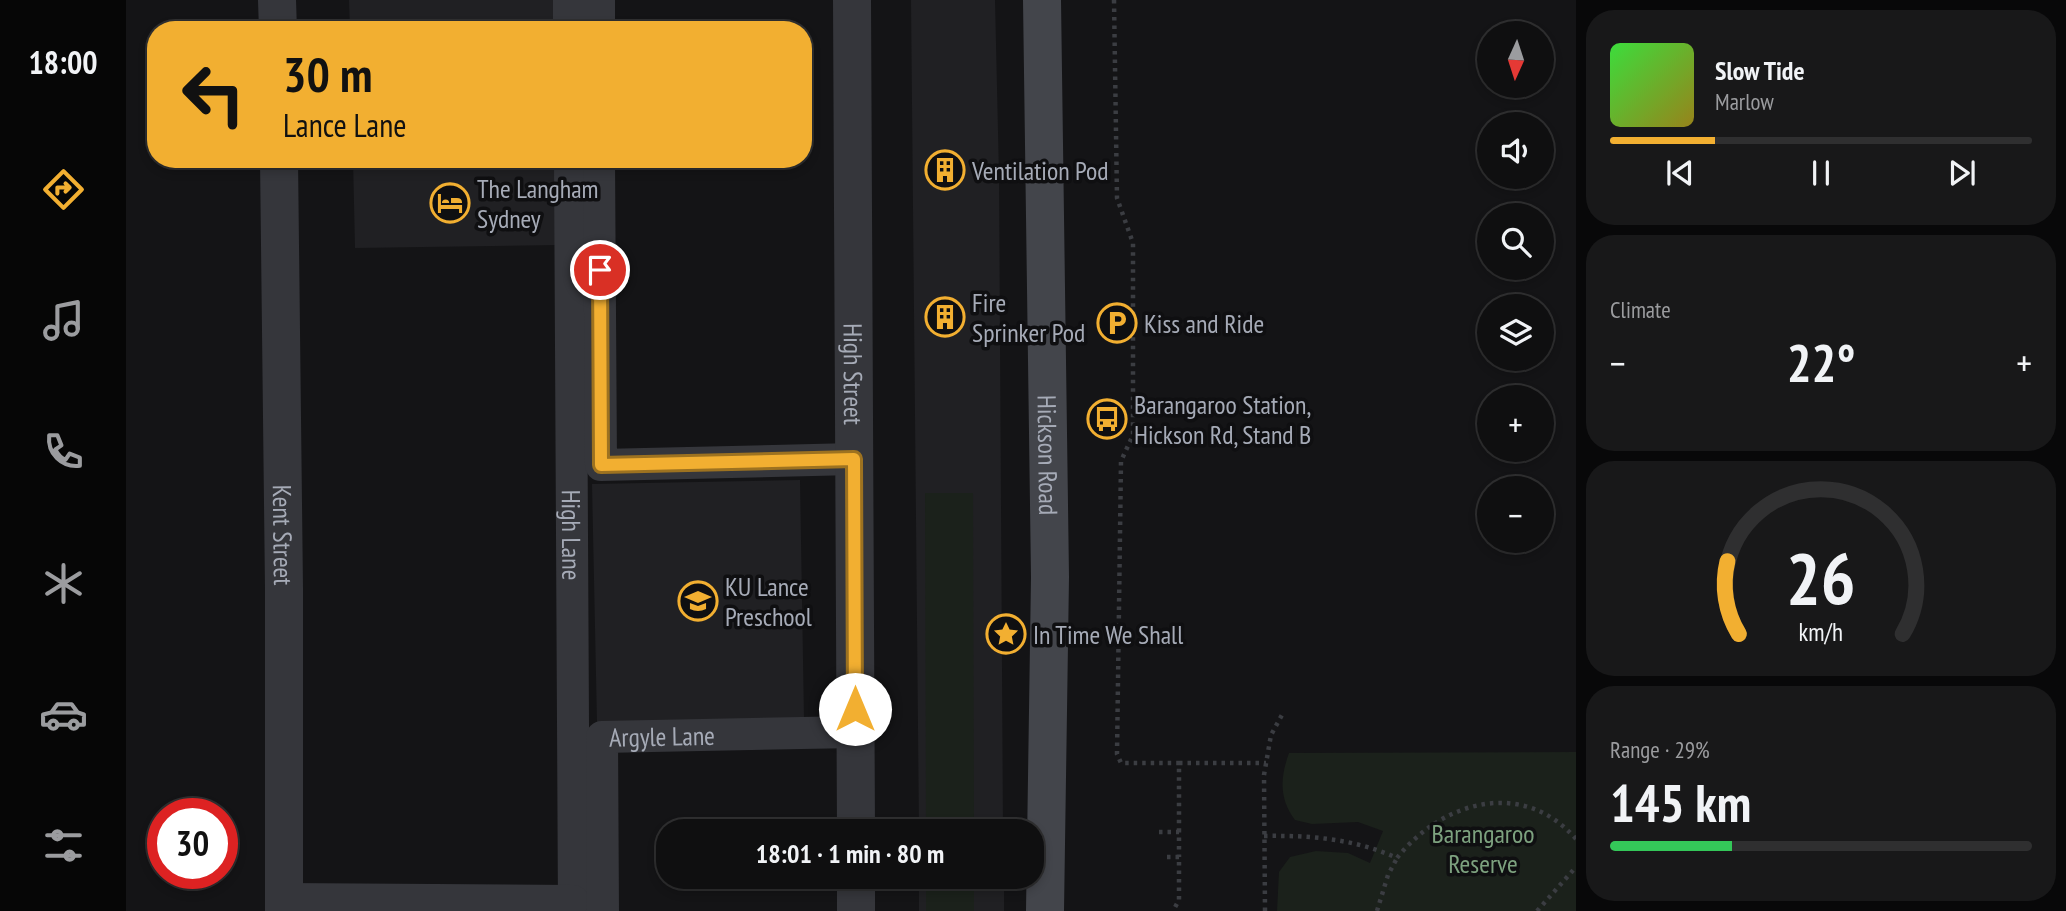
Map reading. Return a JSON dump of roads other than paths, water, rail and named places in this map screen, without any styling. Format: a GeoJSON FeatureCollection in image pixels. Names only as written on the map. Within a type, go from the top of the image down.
{"type":"FeatureCollection","features":[{"type":"Feature","properties":{"kind":"street"},"geometry":{"type":"LineString","coordinates":[[277,0],[278,21]]}},
{"type":"Feature","properties":{"kind":"street","name":"High Street"},"geometry":{"type":"LineString","coordinates":[[852,0],[856,819]]}},
{"type":"Feature","properties":{"kind":"street","name":"Hickson Road"},"geometry":{"type":"LineString","coordinates":[[1042,0],[1050,577],[1045,911]]}},
{"type":"Feature","properties":{"kind":"street","name":"Kent Street"},"geometry":{"type":"LineString","coordinates":[[279,168],[284,562],[284,905]]}},
{"type":"Feature","properties":{"kind":"street"},"geometry":{"type":"LineString","coordinates":[[856,889],[856,911]]}},
{"type":"Feature","properties":{"kind":"lane"},"geometry":{"type":"LineString","coordinates":[[569,0],[569,21]]}},
{"type":"Feature","properties":{"kind":"lane"},"geometry":{"type":"LineString","coordinates":[[599,0],[599,21]]}},
{"type":"Feature","properties":{"kind":"lane","name":"High Lane"},"geometry":{"type":"LineString","coordinates":[[570,168],[573,906]]}},
{"type":"Feature","properties":{"kind":"lane"},"geometry":{"type":"LineString","coordinates":[[599,168],[601,465],[854,459]]}},
{"type":"Feature","properties":{"kind":"lane","name":"Argyle Lane"},"geometry":{"type":"LineString","coordinates":[[603,911],[602,737],[855,732]]}},
{"type":"Feature","properties":{"kind":"lane"},"geometry":{"type":"LineString","coordinates":[[284,905],[573,906]]}},
{"type":"Feature","properties":{"kind":"place","name":"Ventilation Pod"},"geometry":{"type":"Point","coordinates":[945,170]}},
{"type":"Feature","properties":{"kind":"place","name":"The Langham Sydney"},"geometry":{"type":"Point","coordinates":[450,203]}},
{"type":"Feature","properties":{"kind":"place","name":"Fire Sprinker Pod"},"geometry":{"type":"Point","coordinates":[945,317]}},
{"type":"Feature","properties":{"kind":"place","name":"Kiss and Ride"},"geometry":{"type":"Point","coordinates":[1117,323]}},
{"type":"Feature","properties":{"kind":"place","name":"Barangaroo Station, Hickson Rd, Stand B"},"geometry":{"type":"Point","coordinates":[1107,419]}},
{"type":"Feature","properties":{"kind":"place","name":"KU Lance Preschool"},"geometry":{"type":"Point","coordinates":[698,601]}},
{"type":"Feature","properties":{"kind":"place","name":"In Time We Shall"},"geometry":{"type":"Point","coordinates":[1006,634]}},
{"type":"Feature","properties":{"kind":"park label","name":"Barangaroo Reserve"},"geometry":{"type":"Point","coordinates":[1483,848]}}]}
